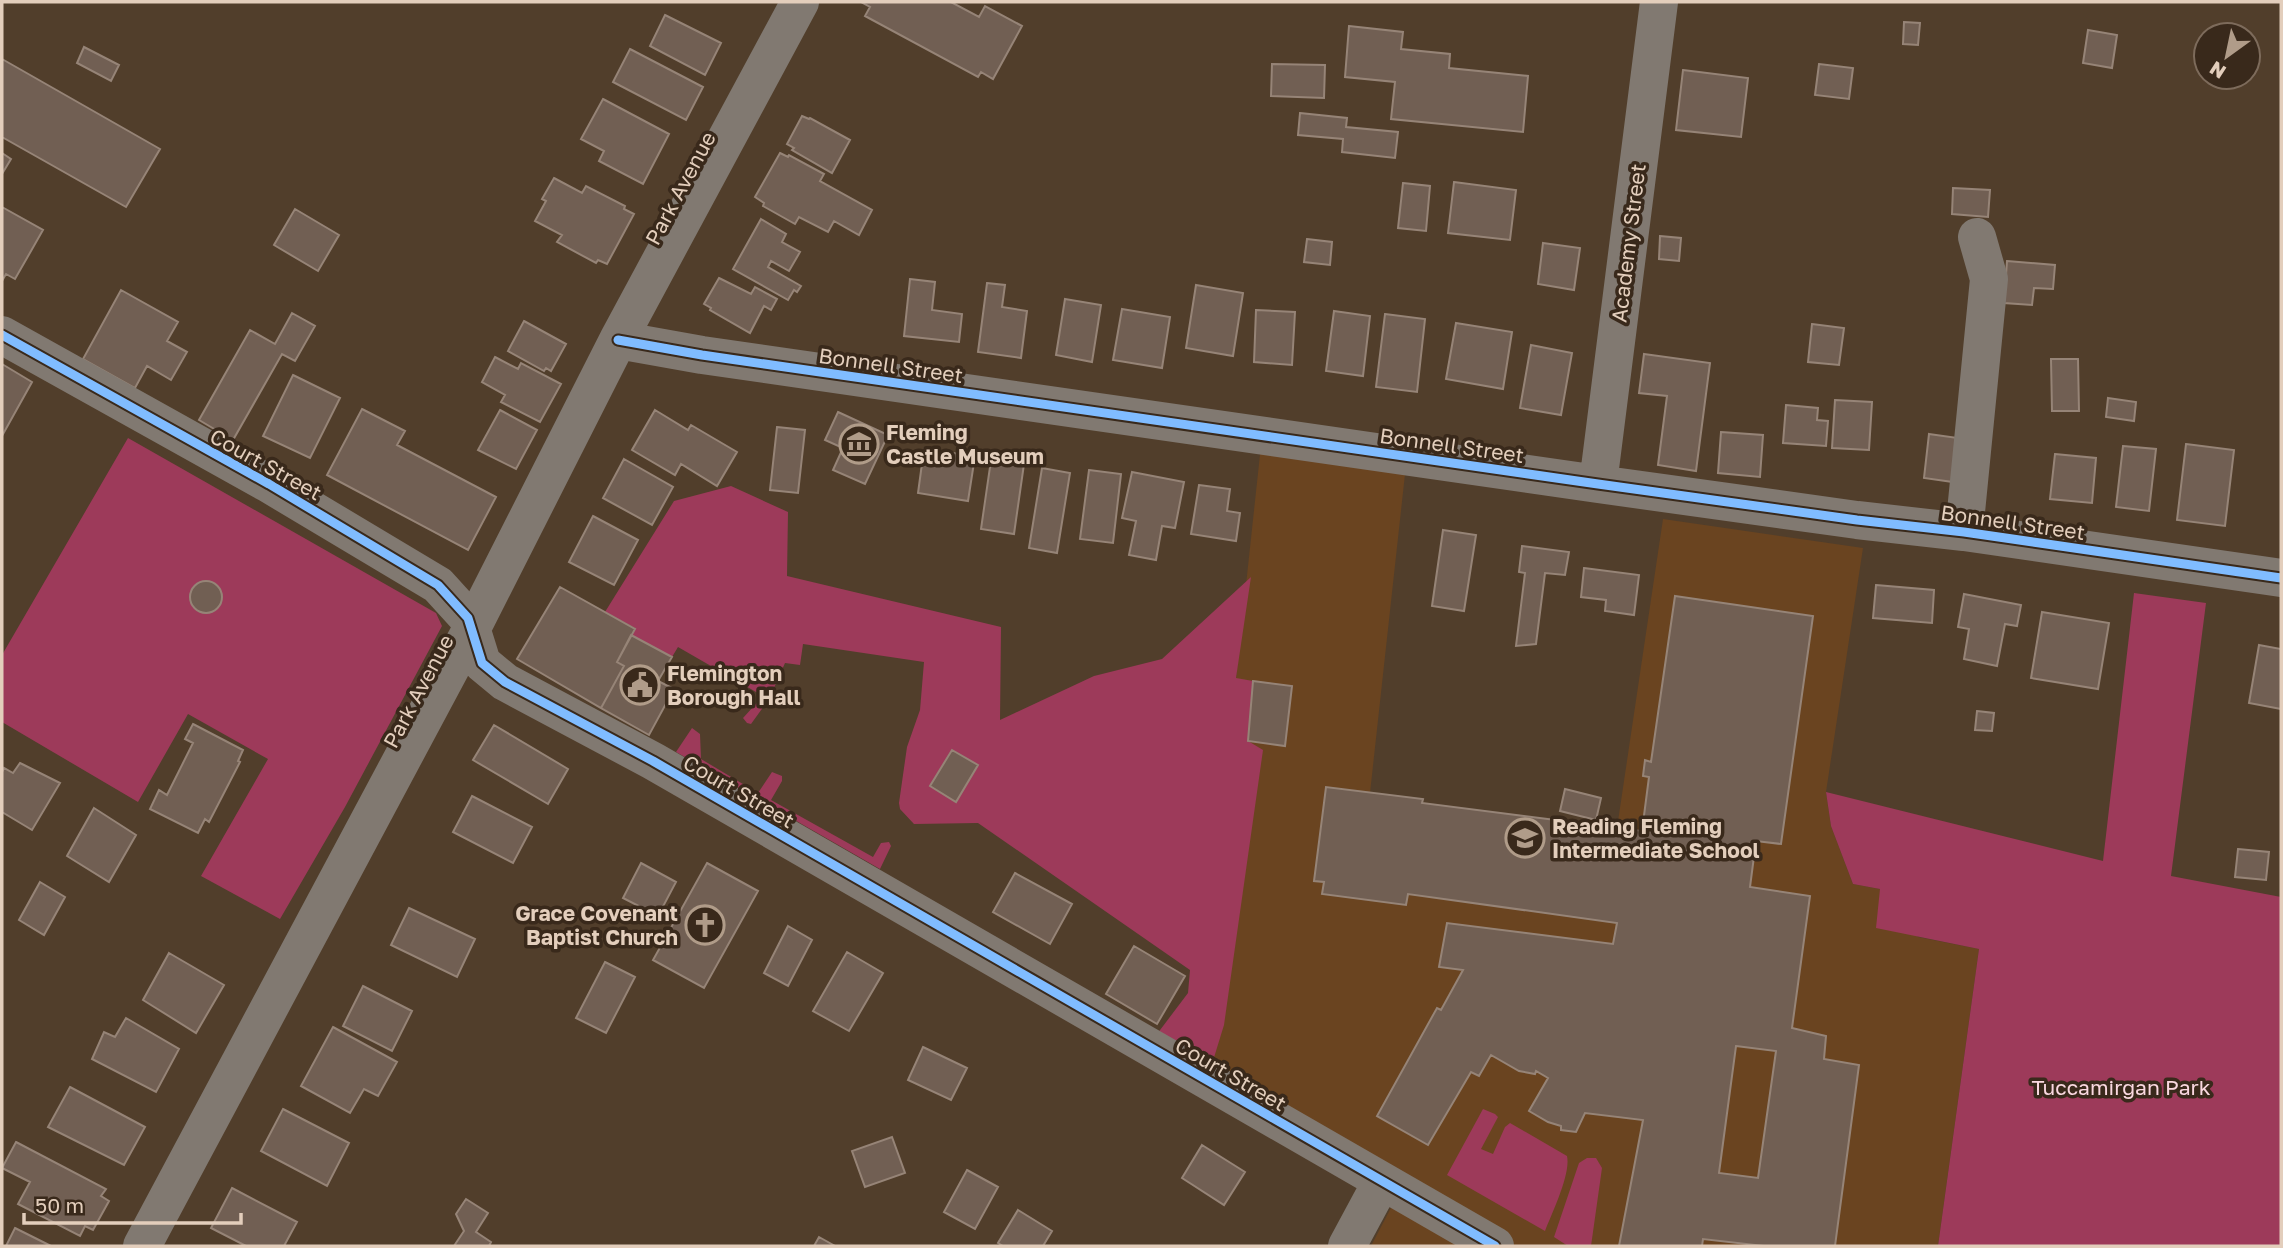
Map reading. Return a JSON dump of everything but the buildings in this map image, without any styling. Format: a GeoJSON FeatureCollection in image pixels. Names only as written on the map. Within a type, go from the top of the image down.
{"type":"FeatureCollection","features":[{"type":"Feature","properties":{"kind":"street","name":"Park Avenue"},"geometry":{"type":"LineString","coordinates":[[142,1246],[471,630],[618,340],[800,2]]}},
{"type":"Feature","properties":{"kind":"street","name":"Academy Street"},"geometry":{"type":"LineString","coordinates":[[1598,484],[1659,2]]}},
{"type":"Feature","properties":{"kind":"street"},"geometry":{"type":"LineString","coordinates":[[1964,532],[1989,279],[1977,237]]}},
{"type":"Feature","properties":{"kind":"street","name":"Court Street"},"geometry":{"type":"LineString","coordinates":[[2,335],[269,484],[438,585],[468,618],[482,663],[505,682],[653,761],[1495,1246]]}},
{"type":"Feature","properties":{"kind":"street","name":"Bonnell Street"},"geometry":{"type":"LineString","coordinates":[[618,340],[729,359],[1598,484],[1964,532],[2281,578]]}},
{"type":"Feature","properties":{"kind":"street"},"geometry":{"type":"LineString","coordinates":[[1347,1246],[1382,1181]]}},
{"type":"Feature","properties":{"kind":"shaded area","name":"Reading Fleming Intermediate School"},"geometry":{"type":"Polygon","coordinates":[[[1262,436],[1407,456],[1370,793],[1423,799],[1423,803],[1617,828],[1663,519],[1863,548],[1826,792],[1831,826],[1853,884],[1880,889],[1918,937],[1979,949],[1938,1246],[1371,1246],[1404,1183],[1183,1067],[1236,678],[1262,436]]]}},
{"type":"Feature","properties":{"kind":"green space"},"geometry":{"type":"Polygon","coordinates":[[[128,438],[436,613],[442,626],[345,807],[280,919],[201,876],[268,759],[188,714],[138,802],[2,722],[2,655],[128,438]]]}},
{"type":"Feature","properties":{"kind":"green space"},"geometry":{"type":"Polygon","coordinates":[[[731,486],[788,512],[787,576],[1001,627],[1000,720],[1094,676],[1162,659],[1251,577],[1236,678],[1253,681],[1248,741],[1263,750],[1224,1025],[1208,1077],[1148,1046],[1188,993],[1190,970],[978,823],[914,824],[900,809],[907,747],[920,710],[924,662],[803,644],[800,665],[785,663],[769,699],[751,724],[743,718],[763,696],[678,647],[672,657],[631,635],[635,628],[605,612],[674,501],[731,486]]]}},
{"type":"Feature","properties":{"kind":"green space","name":"Tuccamirgan Park"},"geometry":{"type":"Polygon","coordinates":[[[2134,593],[2206,603],[2171,876],[2281,897],[2281,1246],[1938,1246],[1979,949],[1876,928],[1880,889],[1853,884],[1831,826],[1826,792],[2103,861],[2134,593]]]}},
{"type":"Feature","properties":{"kind":"green space"},"geometry":{"type":"Polygon","coordinates":[[[692,728],[700,734],[701,759],[758,793],[772,772],[782,776],[782,781],[771,800],[873,857],[881,843],[889,842],[891,846],[880,869],[676,752],[692,728]]]}},
{"type":"Feature","properties":{"kind":"green space"},"geometry":{"type":"Polygon","coordinates":[[[1483,1109],[1498,1117],[1481,1149],[1493,1154],[1505,1127],[1510,1123],[1567,1156],[1564,1183],[1545,1231],[1447,1175],[1483,1109]]]}},
{"type":"Feature","properties":{"kind":"green space"},"geometry":{"type":"Polygon","coordinates":[[[1587,1158],[1596,1158],[1602,1168],[1591,1246],[1568,1246],[1554,1237],[1579,1163],[1587,1158]]]}},
{"type":"Feature","properties":{"kind":"cycle path"},"geometry":{"type":"LineString","coordinates":[[2,335],[269,484],[438,585],[468,618],[482,663],[505,682],[653,761],[1495,1246]]}},
{"type":"Feature","properties":{"kind":"cycle path"},"geometry":{"type":"LineString","coordinates":[[618,340],[702,355],[1598,484],[1964,532],[2281,578]]}},
{"type":"Feature","properties":{"kind":"place","name":"Fleming Castle Museum"},"geometry":{"type":"Point","coordinates":[859,444]}},
{"type":"Feature","properties":{"kind":"place","name":"Flemington Borough Hall"},"geometry":{"type":"Point","coordinates":[640,685]}},
{"type":"Feature","properties":{"kind":"place","name":"Reading Fleming Intermediate School"},"geometry":{"type":"Point","coordinates":[1525,838]}},
{"type":"Feature","properties":{"kind":"place","name":"Grace Covenant Baptist Church"},"geometry":{"type":"Point","coordinates":[705,925]}}]}
